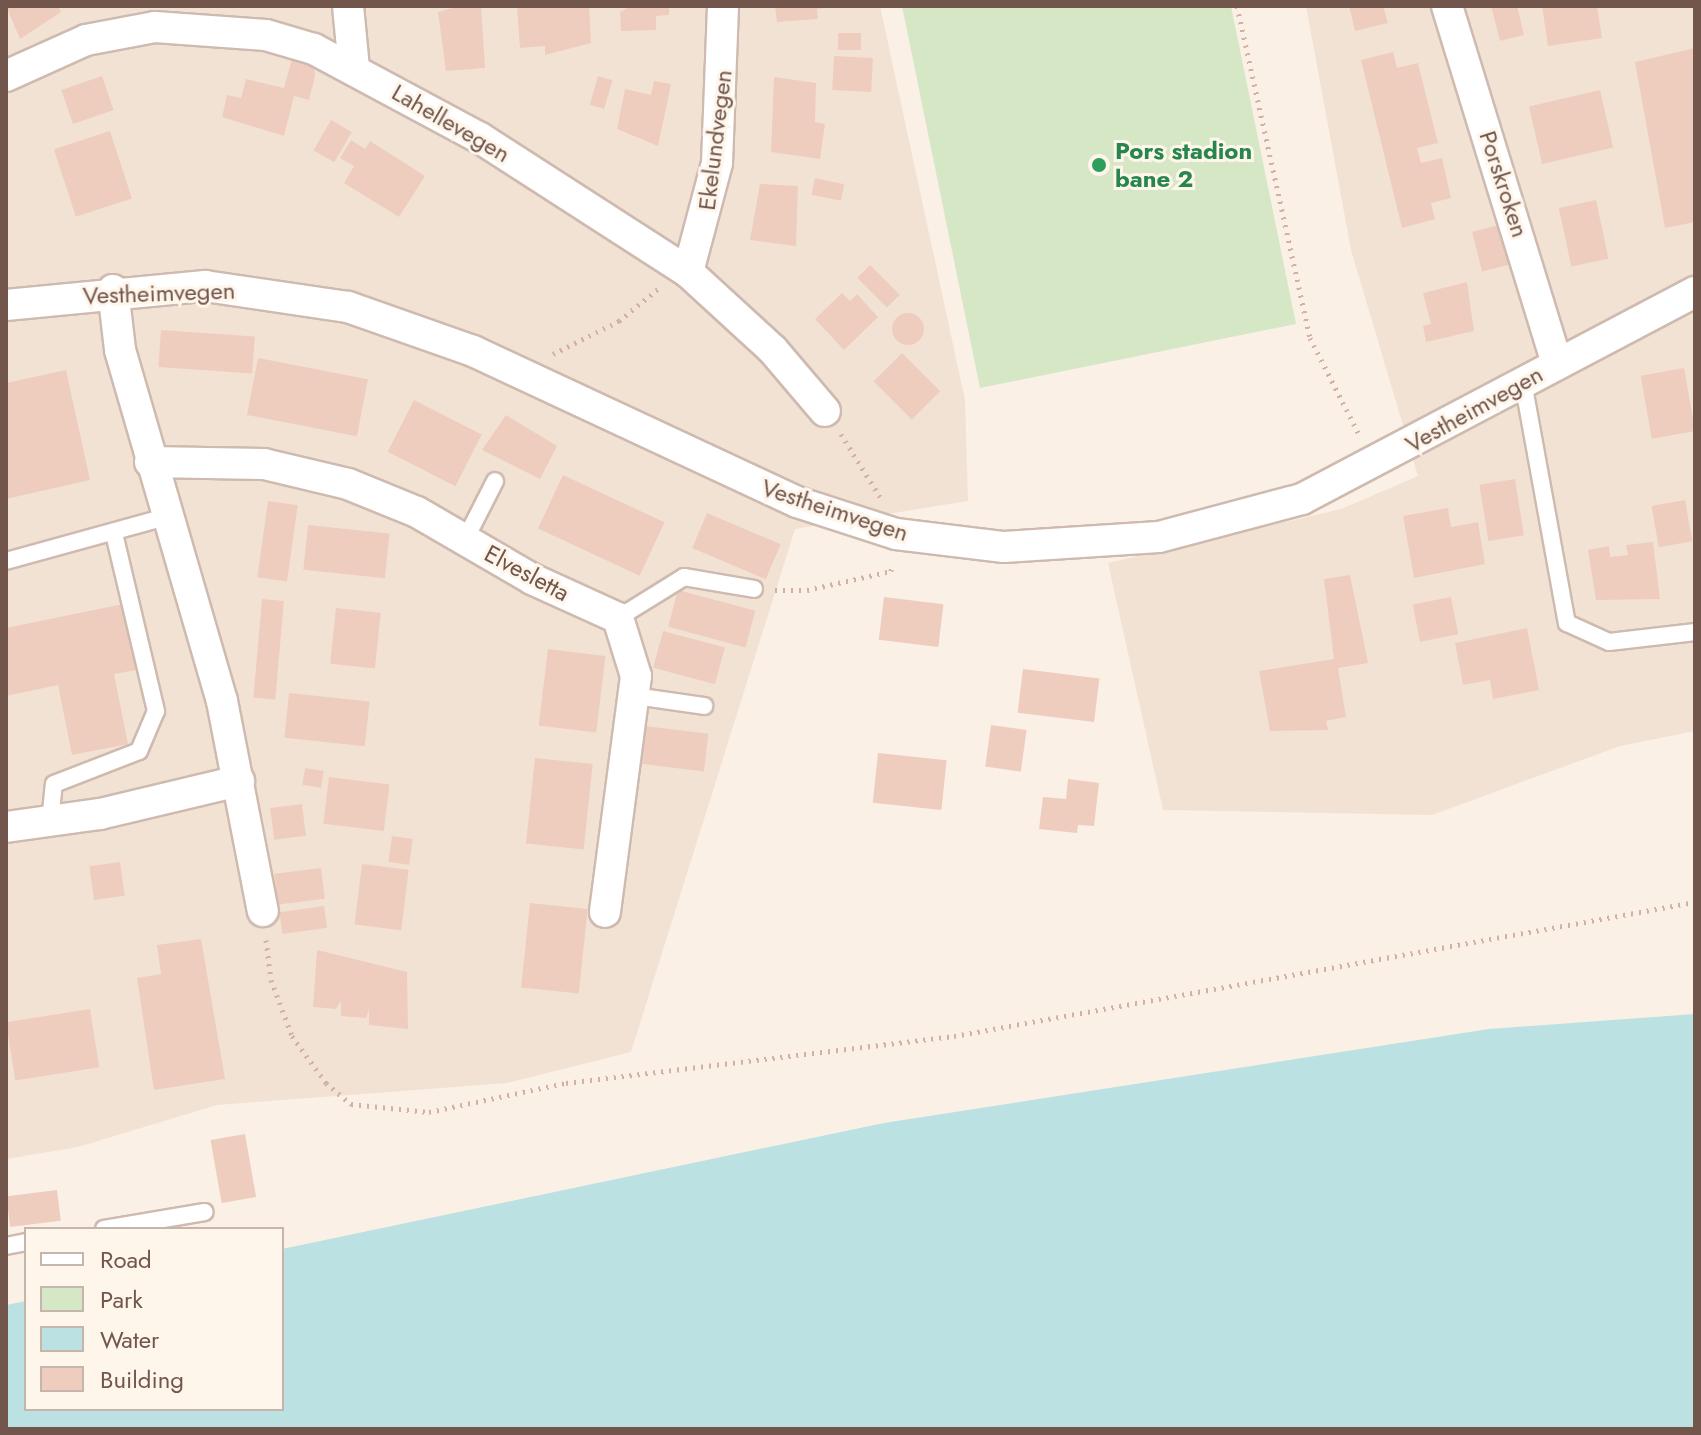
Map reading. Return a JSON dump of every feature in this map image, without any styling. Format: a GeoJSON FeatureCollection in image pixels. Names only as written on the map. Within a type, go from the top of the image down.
{"type":"FeatureCollection","features":[{"type":"Feature","properties":{"kind":"street"},"geometry":{"type":"LineString","coordinates":[[348,6],[354,68]]}},
{"type":"Feature","properties":{"kind":"street","name":"Ekelundvegen"},"geometry":{"type":"LineString","coordinates":[[688,272],[717,163],[723,6]]}},
{"type":"Feature","properties":{"kind":"street","name":"Porskroken"},"geometry":{"type":"LineString","coordinates":[[1447,6],[1557,363]]}},
{"type":"Feature","properties":{"kind":"street","name":"Lahellevegen"},"geometry":{"type":"LineString","coordinates":[[6,76],[86,40],[155,27],[266,35],[354,68],[480,138],[688,272],[773,350],[825,411]]}},
{"type":"Feature","properties":{"kind":"street","name":"Vestheimvegen"},"geometry":{"type":"LineString","coordinates":[[6,305],[113,290],[205,286],[294,294],[416,327],[517,371],[728,473],[896,534],[1004,547],[1159,537],[1302,499],[1374,465],[1557,363],[1695,292]]}},
{"type":"Feature","properties":{"kind":"street"},"geometry":{"type":"LineString","coordinates":[[113,290],[120,350],[239,781],[263,911]]}},
{"type":"Feature","properties":{"kind":"street","name":"Elvesletta"},"geometry":{"type":"LineString","coordinates":[[150,462],[236,462],[318,475],[417,512],[618,618]]}},
{"type":"Feature","properties":{"kind":"street"},"geometry":{"type":"LineString","coordinates":[[605,912],[635,696],[633,650],[618,618]]}},
{"type":"Feature","properties":{"kind":"street"},"geometry":{"type":"LineString","coordinates":[[6,827],[50,821],[239,781]]}},
{"type":"Feature","properties":{"kind":"lane"},"geometry":{"type":"LineString","coordinates":[[1523,382],[1567,623],[1609,642],[1695,632]]}},
{"type":"Feature","properties":{"kind":"lane"},"geometry":{"type":"LineString","coordinates":[[465,540],[495,481]]}},
{"type":"Feature","properties":{"kind":"lane"},"geometry":{"type":"LineString","coordinates":[[6,561],[114,534],[166,517]]}},
{"type":"Feature","properties":{"kind":"lane"},"geometry":{"type":"LineString","coordinates":[[50,821],[54,784],[139,751],[156,711],[114,534]]}},
{"type":"Feature","properties":{"kind":"lane"},"geometry":{"type":"LineString","coordinates":[[618,618],[684,577],[754,589]]}},
{"type":"Feature","properties":{"kind":"lane"},"geometry":{"type":"LineString","coordinates":[[635,696],[704,706]]}},
{"type":"Feature","properties":{"kind":"lane"},"geometry":{"type":"LineString","coordinates":[[116,1227],[205,1212]]}},
{"type":"Feature","properties":{"kind":"path"},"geometry":{"type":"LineString","coordinates":[[1237,6],[1310,338],[1374,465]]}},
{"type":"Feature","properties":{"kind":"path"},"geometry":{"type":"LineString","coordinates":[[517,371],[619,321],[688,272]]}},
{"type":"Feature","properties":{"kind":"path"},"geometry":{"type":"LineString","coordinates":[[754,589],[807,590],[891,571],[896,534],[864,468],[825,411]]}},
{"type":"Feature","properties":{"kind":"path"},"geometry":{"type":"LineString","coordinates":[[263,911],[271,980],[292,1036],[326,1083],[351,1104],[385,1112],[429,1112],[566,1083],[792,1052],[954,1036],[1695,902]]}},
{"type":"Feature","properties":{"kind":"shaded area"},"geometry":{"type":"Polygon","coordinates":[[[6,6],[880,6],[965,400],[968,501],[795,529],[631,1052],[507,1083],[217,1105],[78,1147],[6,1159],[6,6]]]}},
{"type":"Feature","properties":{"kind":"shaded area"},"geometry":{"type":"Polygon","coordinates":[[[1306,6],[1695,6],[1695,731],[1620,746],[1432,815],[1163,810],[1108,563],[1341,509],[1418,476],[1351,250],[1306,6]]]}},
{"type":"Feature","properties":{"kind":"green space","name":"Pors stadion bane 2"},"geometry":{"type":"Polygon","coordinates":[[[902,6],[1231,6],[1296,324],[980,388],[902,6]]]}},
{"type":"Feature","properties":{"kind":"water"},"geometry":{"type":"Polygon","coordinates":[[[1695,1014],[1695,1429],[6,1429],[6,1305],[24,1301],[24,1411],[284,1411],[284,1249],[884,1123],[1489,1029],[1695,1014]]]}},
{"type":"Feature","properties":{"kind":"building"},"geometry":{"type":"Polygon","coordinates":[[[6,6],[58,6],[61,12],[20,39],[6,6]]]}},
{"type":"Feature","properties":{"kind":"building"},"geometry":{"type":"Polygon","coordinates":[[[460,6],[481,6],[485,68],[446,71],[438,12],[460,6]]]}},
{"type":"Feature","properties":{"kind":"building"},"geometry":{"type":"Polygon","coordinates":[[[517,6],[589,6],[591,43],[545,55],[545,46],[520,48],[517,6]]]}},
{"type":"Feature","properties":{"kind":"building"},"geometry":{"type":"Polygon","coordinates":[[[631,6],[669,6],[669,15],[656,16],[656,30],[621,31],[620,12],[631,6]]]}},
{"type":"Feature","properties":{"kind":"building"},"geometry":{"type":"Polygon","coordinates":[[[775,6],[824,8],[817,9],[818,19],[777,22],[775,6]]]}},
{"type":"Feature","properties":{"kind":"building"},"geometry":{"type":"Polygon","coordinates":[[[1349,6],[1383,6],[1388,23],[1355,31],[1349,6]]]}},
{"type":"Feature","properties":{"kind":"building"},"geometry":{"type":"Polygon","coordinates":[[[1491,6],[1517,6],[1524,35],[1500,41],[1491,6]]]}},
{"type":"Feature","properties":{"kind":"building"},"geometry":{"type":"Polygon","coordinates":[[[1542,6],[1597,6],[1602,38],[1548,46],[1542,6]]]}},
{"type":"Feature","properties":{"kind":"building"},"geometry":{"type":"Polygon","coordinates":[[[838,33],[861,33],[861,50],[838,50],[838,33]]]}},
{"type":"Feature","properties":{"kind":"building"},"geometry":{"type":"Polygon","coordinates":[[[1695,48],[1695,222],[1665,228],[1635,62],[1695,48]]]}},
{"type":"Feature","properties":{"kind":"building"},"geometry":{"type":"Polygon","coordinates":[[[1393,52],[1397,68],[1418,63],[1438,143],[1417,148],[1421,163],[1442,158],[1451,198],[1431,203],[1435,219],[1402,228],[1361,60],[1393,52]]]}},
{"type":"Feature","properties":{"kind":"building"},"geometry":{"type":"Polygon","coordinates":[[[834,56],[873,58],[871,92],[832,90],[834,56]]]}},
{"type":"Feature","properties":{"kind":"building"},"geometry":{"type":"Polygon","coordinates":[[[292,59],[314,65],[315,76],[309,100],[294,96],[284,136],[222,117],[227,95],[241,98],[246,79],[284,88],[292,59]]]}},
{"type":"Feature","properties":{"kind":"building"},"geometry":{"type":"Polygon","coordinates":[[[102,76],[114,110],[73,124],[61,90],[102,76]]]}},
{"type":"Feature","properties":{"kind":"building"},"geometry":{"type":"Polygon","coordinates":[[[598,76],[612,80],[604,109],[590,105],[598,76]]]}},
{"type":"Feature","properties":{"kind":"building"},"geometry":{"type":"Polygon","coordinates":[[[774,77],[816,83],[815,122],[825,124],[820,159],[771,152],[774,77]]]}},
{"type":"Feature","properties":{"kind":"building"},"geometry":{"type":"Polygon","coordinates":[[[654,81],[671,84],[658,146],[617,129],[625,89],[651,95],[654,81]]]}},
{"type":"Feature","properties":{"kind":"building"},"geometry":{"type":"Polygon","coordinates":[[[1600,90],[1613,147],[1542,164],[1529,106],[1600,90]]]}},
{"type":"Feature","properties":{"kind":"building"},"geometry":{"type":"Polygon","coordinates":[[[331,120],[352,132],[334,162],[314,150],[331,120]]]}},
{"type":"Feature","properties":{"kind":"building"},"geometry":{"type":"Polygon","coordinates":[[[110,131],[132,199],[76,217],[54,149],[110,131]]]}},
{"type":"Feature","properties":{"kind":"building"},"geometry":{"type":"Polygon","coordinates":[[[351,140],[365,149],[370,141],[425,176],[399,217],[344,183],[354,166],[340,158],[351,140]]]}},
{"type":"Feature","properties":{"kind":"building"},"geometry":{"type":"Polygon","coordinates":[[[815,178],[844,184],[841,201],[811,195],[815,178]]]}},
{"type":"Feature","properties":{"kind":"building"},"geometry":{"type":"Polygon","coordinates":[[[760,184],[798,186],[796,246],[750,240],[760,184]]]}},
{"type":"Feature","properties":{"kind":"building"},"geometry":{"type":"Polygon","coordinates":[[[1596,200],[1608,259],[1571,267],[1559,208],[1596,200]]]}},
{"type":"Feature","properties":{"kind":"building"},"geometry":{"type":"Polygon","coordinates":[[[1507,223],[1517,263],[1482,271],[1472,232],[1507,223]]]}},
{"type":"Feature","properties":{"kind":"building"},"geometry":{"type":"Polygon","coordinates":[[[870,265],[900,295],[887,307],[857,278],[870,265]]]}},
{"type":"Feature","properties":{"kind":"building"},"geometry":{"type":"Polygon","coordinates":[[[1467,282],[1474,331],[1426,342],[1423,326],[1431,324],[1423,293],[1467,282]]]}},
{"type":"Feature","properties":{"kind":"building"},"geometry":{"type":"Polygon","coordinates":[[[842,293],[850,301],[857,294],[878,317],[844,350],[815,319],[842,293]]]}},
{"type":"Feature","properties":{"kind":"building"},"geometry":{"type":"Polygon","coordinates":[[[908,313],[919,318],[924,329],[919,340],[908,345],[897,340],[892,329],[897,318],[908,313]]]}},
{"type":"Feature","properties":{"kind":"building"},"geometry":{"type":"Polygon","coordinates":[[[161,330],[255,337],[252,373],[158,367],[161,330]]]}},
{"type":"Feature","properties":{"kind":"building"},"geometry":{"type":"Polygon","coordinates":[[[902,353],[940,391],[912,419],[874,381],[902,353]]]}},
{"type":"Feature","properties":{"kind":"building"},"geometry":{"type":"Polygon","coordinates":[[[258,358],[368,379],[357,436],[247,415],[258,358]]]}},
{"type":"Feature","properties":{"kind":"building"},"geometry":{"type":"Polygon","coordinates":[[[1684,368],[1695,431],[1652,439],[1641,376],[1684,368]]]}},
{"type":"Feature","properties":{"kind":"building"},"geometry":{"type":"Polygon","coordinates":[[[66,370],[90,480],[6,499],[6,383],[66,370]]]}},
{"type":"Feature","properties":{"kind":"building"},"geometry":{"type":"Polygon","coordinates":[[[414,400],[482,435],[455,486],[388,452],[414,400]]]}},
{"type":"Feature","properties":{"kind":"building"},"geometry":{"type":"Polygon","coordinates":[[[506,415],[557,446],[540,479],[482,450],[506,415]]]}},
{"type":"Feature","properties":{"kind":"building"},"geometry":{"type":"Polygon","coordinates":[[[563,475],[665,522],[640,576],[538,528],[563,475]]]}},
{"type":"Feature","properties":{"kind":"building"},"geometry":{"type":"Polygon","coordinates":[[[1515,479],[1524,535],[1488,541],[1479,485],[1515,479]]]}},
{"type":"Feature","properties":{"kind":"building"},"geometry":{"type":"Polygon","coordinates":[[[1685,500],[1692,541],[1659,547],[1652,506],[1685,500]]]}},
{"type":"Feature","properties":{"kind":"building"},"geometry":{"type":"Polygon","coordinates":[[[268,501],[298,505],[287,581],[257,577],[268,501]]]}},
{"type":"Feature","properties":{"kind":"building"},"geometry":{"type":"Polygon","coordinates":[[[1448,508],[1451,527],[1478,522],[1485,564],[1414,578],[1403,516],[1448,508]]]}},
{"type":"Feature","properties":{"kind":"building"},"geometry":{"type":"Polygon","coordinates":[[[707,513],[781,544],[766,579],[692,548],[707,513]]]}},
{"type":"Feature","properties":{"kind":"building"},"geometry":{"type":"Polygon","coordinates":[[[308,525],[390,534],[385,578],[303,570],[308,525]]]}},
{"type":"Feature","properties":{"kind":"building"},"geometry":{"type":"Polygon","coordinates":[[[1653,542],[1660,599],[1596,600],[1588,550],[1609,546],[1610,557],[1628,555],[1626,545],[1653,542]]]}},
{"type":"Feature","properties":{"kind":"building"},"geometry":{"type":"Polygon","coordinates":[[[1350,575],[1368,663],[1338,668],[1346,717],[1326,721],[1328,730],[1270,731],[1259,671],[1334,659],[1324,579],[1350,575]]]}},
{"type":"Feature","properties":{"kind":"building"},"geometry":{"type":"Polygon","coordinates":[[[678,590],[755,611],[745,647],[668,627],[678,590]]]}},
{"type":"Feature","properties":{"kind":"building"},"geometry":{"type":"Polygon","coordinates":[[[884,597],[944,604],[938,647],[879,640],[884,597]]]}},
{"type":"Feature","properties":{"kind":"building"},"geometry":{"type":"Polygon","coordinates":[[[1451,597],[1458,634],[1420,642],[1413,604],[1451,597]]]}},
{"type":"Feature","properties":{"kind":"building"},"geometry":{"type":"Polygon","coordinates":[[[262,599],[284,601],[275,700],[253,698],[262,599]]]}},
{"type":"Feature","properties":{"kind":"building"},"geometry":{"type":"Polygon","coordinates":[[[123,604],[136,670],[114,674],[128,744],[72,755],[58,685],[6,696],[6,628],[123,604]]]}},
{"type":"Feature","properties":{"kind":"building"},"geometry":{"type":"Polygon","coordinates":[[[336,608],[381,613],[375,668],[330,664],[336,608]]]}},
{"type":"Feature","properties":{"kind":"building"},"geometry":{"type":"Polygon","coordinates":[[[1527,628],[1539,690],[1493,699],[1490,680],[1463,685],[1455,643],[1527,628]]]}},
{"type":"Feature","properties":{"kind":"building"},"geometry":{"type":"Polygon","coordinates":[[[663,631],[725,648],[715,684],[653,668],[663,631]]]}},
{"type":"Feature","properties":{"kind":"building"},"geometry":{"type":"Polygon","coordinates":[[[548,649],[606,656],[596,732],[539,725],[548,649]]]}},
{"type":"Feature","properties":{"kind":"building"},"geometry":{"type":"Polygon","coordinates":[[[1023,669],[1099,678],[1094,722],[1018,713],[1023,669]]]}},
{"type":"Feature","properties":{"kind":"building"},"geometry":{"type":"Polygon","coordinates":[[[289,693],[370,701],[365,746],[284,738],[289,693]]]}},
{"type":"Feature","properties":{"kind":"building"},"geometry":{"type":"Polygon","coordinates":[[[991,725],[1027,730],[1021,772],[985,767],[991,725]]]}},
{"type":"Feature","properties":{"kind":"building"},"geometry":{"type":"Polygon","coordinates":[[[645,726],[709,734],[704,772],[640,764],[645,726]]]}},
{"type":"Feature","properties":{"kind":"building"},"geometry":{"type":"Polygon","coordinates":[[[878,753],[947,760],[941,810],[873,803],[878,753]]]}},
{"type":"Feature","properties":{"kind":"building"},"geometry":{"type":"Polygon","coordinates":[[[535,758],[593,764],[584,850],[526,844],[535,758]]]}},
{"type":"Feature","properties":{"kind":"building"},"geometry":{"type":"Polygon","coordinates":[[[305,768],[324,771],[321,788],[302,785],[305,768]]]}},
{"type":"Feature","properties":{"kind":"building"},"geometry":{"type":"Polygon","coordinates":[[[329,777],[390,784],[384,831],[323,824],[329,777]]]}},
{"type":"Feature","properties":{"kind":"building"},"geometry":{"type":"Polygon","coordinates":[[[1068,779],[1099,783],[1094,826],[1078,825],[1077,833],[1039,829],[1043,797],[1066,799],[1068,779]]]}},
{"type":"Feature","properties":{"kind":"building"},"geometry":{"type":"Polygon","coordinates":[[[302,804],[306,836],[274,840],[270,808],[302,804]]]}},
{"type":"Feature","properties":{"kind":"building"},"geometry":{"type":"Polygon","coordinates":[[[392,836],[413,839],[409,865],[388,862],[392,836]]]}},
{"type":"Feature","properties":{"kind":"building"},"geometry":{"type":"Polygon","coordinates":[[[120,862],[125,896],[94,900],[89,866],[120,862]]]}},
{"type":"Feature","properties":{"kind":"building"},"geometry":{"type":"Polygon","coordinates":[[[362,864],[409,870],[401,930],[355,925],[362,864]]]}},
{"type":"Feature","properties":{"kind":"building"},"geometry":{"type":"Polygon","coordinates":[[[321,868],[325,899],[278,904],[274,874],[321,868]]]}},
{"type":"Feature","properties":{"kind":"building"},"geometry":{"type":"Polygon","coordinates":[[[530,903],[588,909],[579,994],[521,988],[530,903]]]}},
{"type":"Feature","properties":{"kind":"building"},"geometry":{"type":"Polygon","coordinates":[[[324,906],[327,928],[282,934],[279,912],[324,906]]]}},
{"type":"Feature","properties":{"kind":"building"},"geometry":{"type":"Polygon","coordinates":[[[201,939],[225,1079],[154,1090],[137,978],[161,974],[157,945],[201,939]]]}},
{"type":"Feature","properties":{"kind":"building"},"geometry":{"type":"Polygon","coordinates":[[[317,950],[407,972],[408,1029],[369,1025],[369,1009],[366,1018],[341,1016],[341,1001],[336,1009],[313,1007],[317,950]]]}},
{"type":"Feature","properties":{"kind":"building"},"geometry":{"type":"Polygon","coordinates":[[[90,1009],[99,1067],[15,1081],[6,1022],[90,1009]]]}},
{"type":"Feature","properties":{"kind":"building"},"geometry":{"type":"Polygon","coordinates":[[[245,1134],[256,1197],[222,1203],[211,1140],[245,1134]]]}},
{"type":"Feature","properties":{"kind":"building"},"geometry":{"type":"Polygon","coordinates":[[[57,1190],[61,1221],[10,1227],[6,1196],[57,1190]]]}},
{"type":"Feature","properties":{"kind":"place","name":"Pors stadion bane 2"},"geometry":{"type":"Point","coordinates":[1099,165]}}]}
